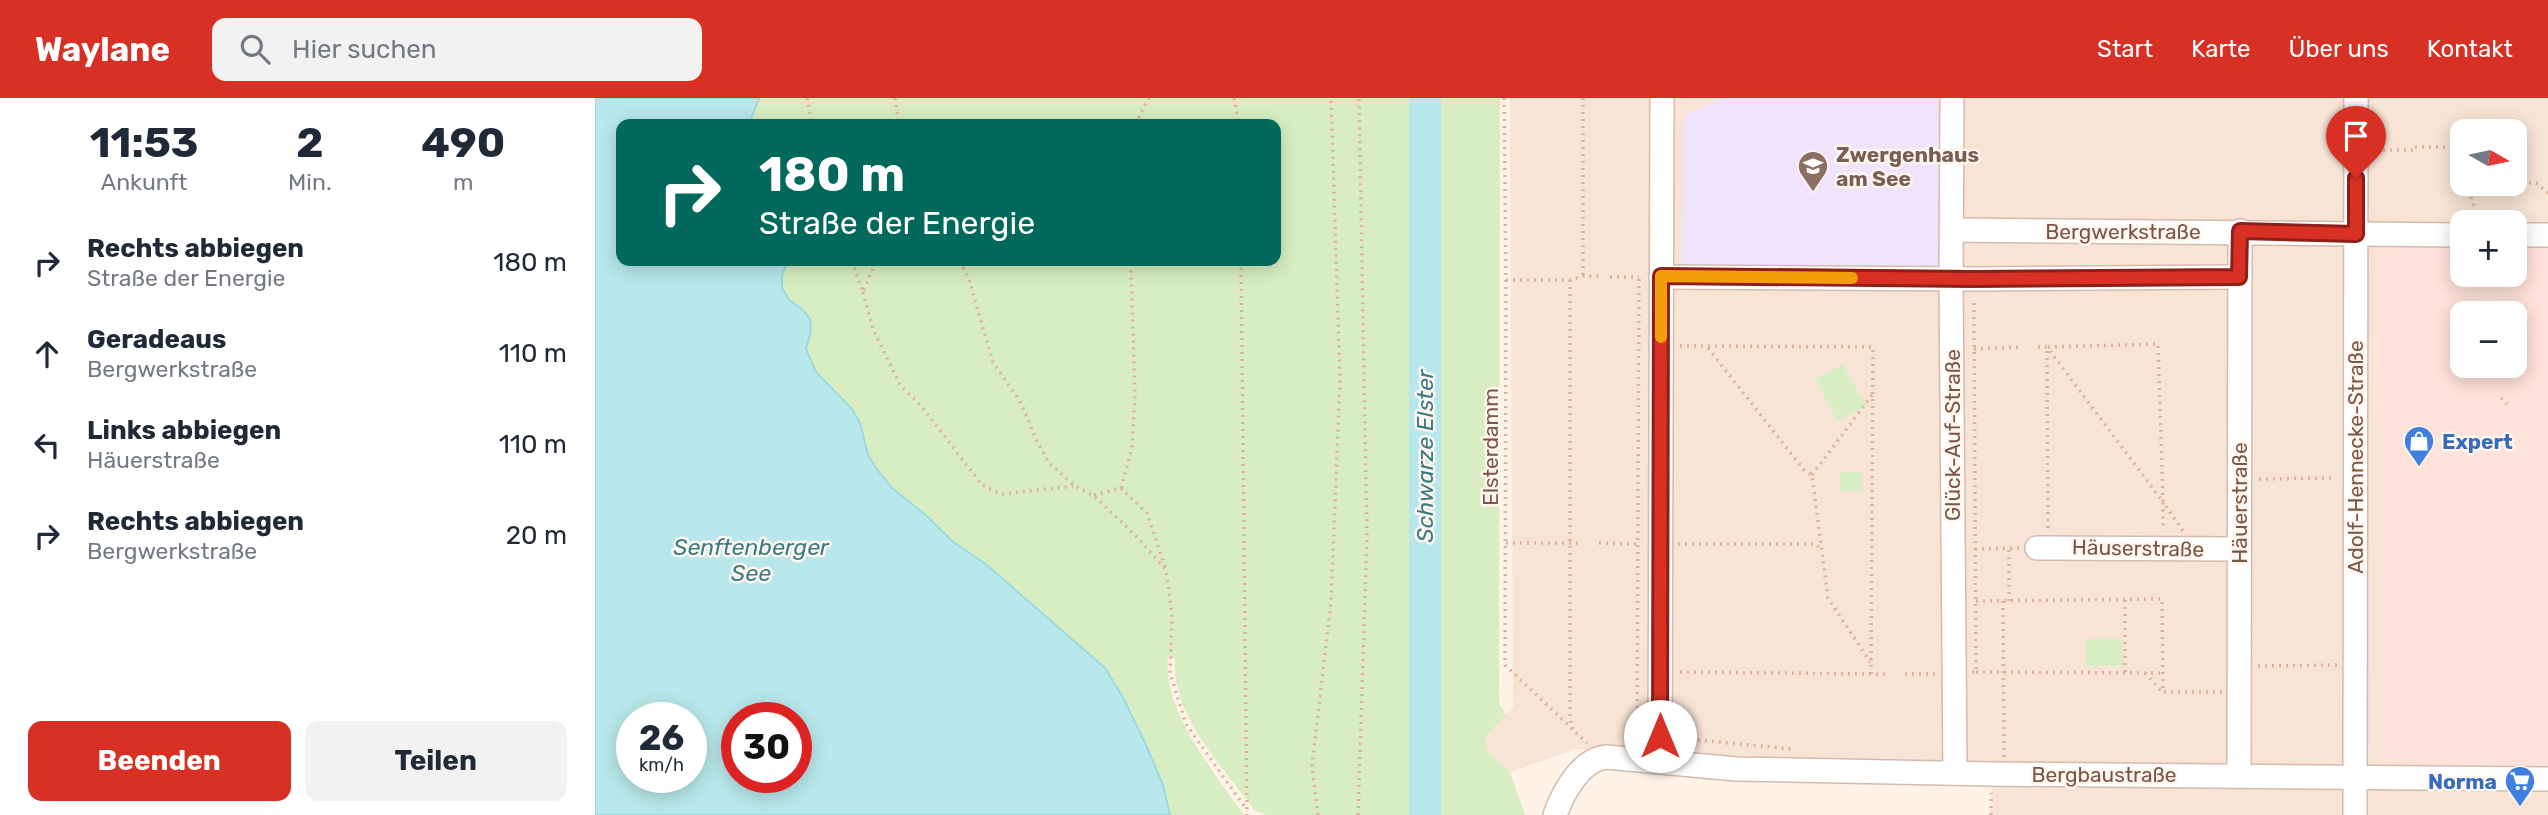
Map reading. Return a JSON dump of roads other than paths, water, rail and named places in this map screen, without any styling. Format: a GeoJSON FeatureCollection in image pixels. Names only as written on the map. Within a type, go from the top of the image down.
{"type":"FeatureCollection","features":[{"type":"Feature","properties":{"kind":"street"},"geometry":{"type":"LineString","coordinates":[[1660,761],[1660,671],[1649,544],[1661,345],[1650,277],[1663,98]]}},
{"type":"Feature","properties":{"kind":"street","name":"Glück-Auf-Straße"},"geometry":{"type":"LineString","coordinates":[[1952,98],[1952,230],[1962,279],[1965,673],[1955,773]]}},
{"type":"Feature","properties":{"kind":"street","name":"Adolf-Hennecke-Straße"},"geometry":{"type":"LineString","coordinates":[[2355,815],[2356,98]]}},
{"type":"Feature","properties":{"kind":"street","name":"Bergwerkstraße"},"geometry":{"type":"LineString","coordinates":[[1952,230],[2450,234]]}},
{"type":"Feature","properties":{"kind":"street","name":"Häuerstraße"},"geometry":{"type":"LineString","coordinates":[[2239,775],[2240,231]]}},
{"type":"Feature","properties":{"kind":"street"},"geometry":{"type":"LineString","coordinates":[[2527,235],[2548,235]]}},
{"type":"Feature","properties":{"kind":"street"},"geometry":{"type":"LineString","coordinates":[[1650,277],[2239,277]]}},
{"type":"Feature","properties":{"kind":"street","name":"Häuserstraße"},"geometry":{"type":"LineString","coordinates":[[2037,548],[2239,550]]}},
{"type":"Feature","properties":{"kind":"street","name":"Bergbaustraße"},"geometry":{"type":"LineString","coordinates":[[1555,815],[1577,776],[1587,764],[1597,758],[1637,759],[1736,769],[2548,779]]}},
{"type":"Feature","properties":{"kind":"water","name":"Senftenberger See"},"geometry":{"type":"Polygon","coordinates":[[[595,98],[759,98],[751,119],[616,119],[616,266],[786,266],[782,275],[782,288],[789,300],[810,319],[811,331],[806,349],[816,372],[852,409],[860,423],[868,455],[876,468],[892,488],[952,541],[987,565],[1105,668],[1124,699],[1163,785],[1170,815],[595,815],[595,98]]]}},
{"type":"Feature","properties":{"kind":"waterway","name":"Schwarze Elster"},"geometry":{"type":"LineString","coordinates":[[1425,98],[1425,815]]}},
{"type":"Feature","properties":{"kind":"place","name":"Zwergenhaus am See"},"geometry":{"type":"Point","coordinates":[1813,193]}},
{"type":"Feature","properties":{"kind":"place","name":"Expert"},"geometry":{"type":"Point","coordinates":[2419,468]}},
{"type":"Feature","properties":{"kind":"place","name":"Norma"},"geometry":{"type":"Point","coordinates":[2520,808]}}]}
